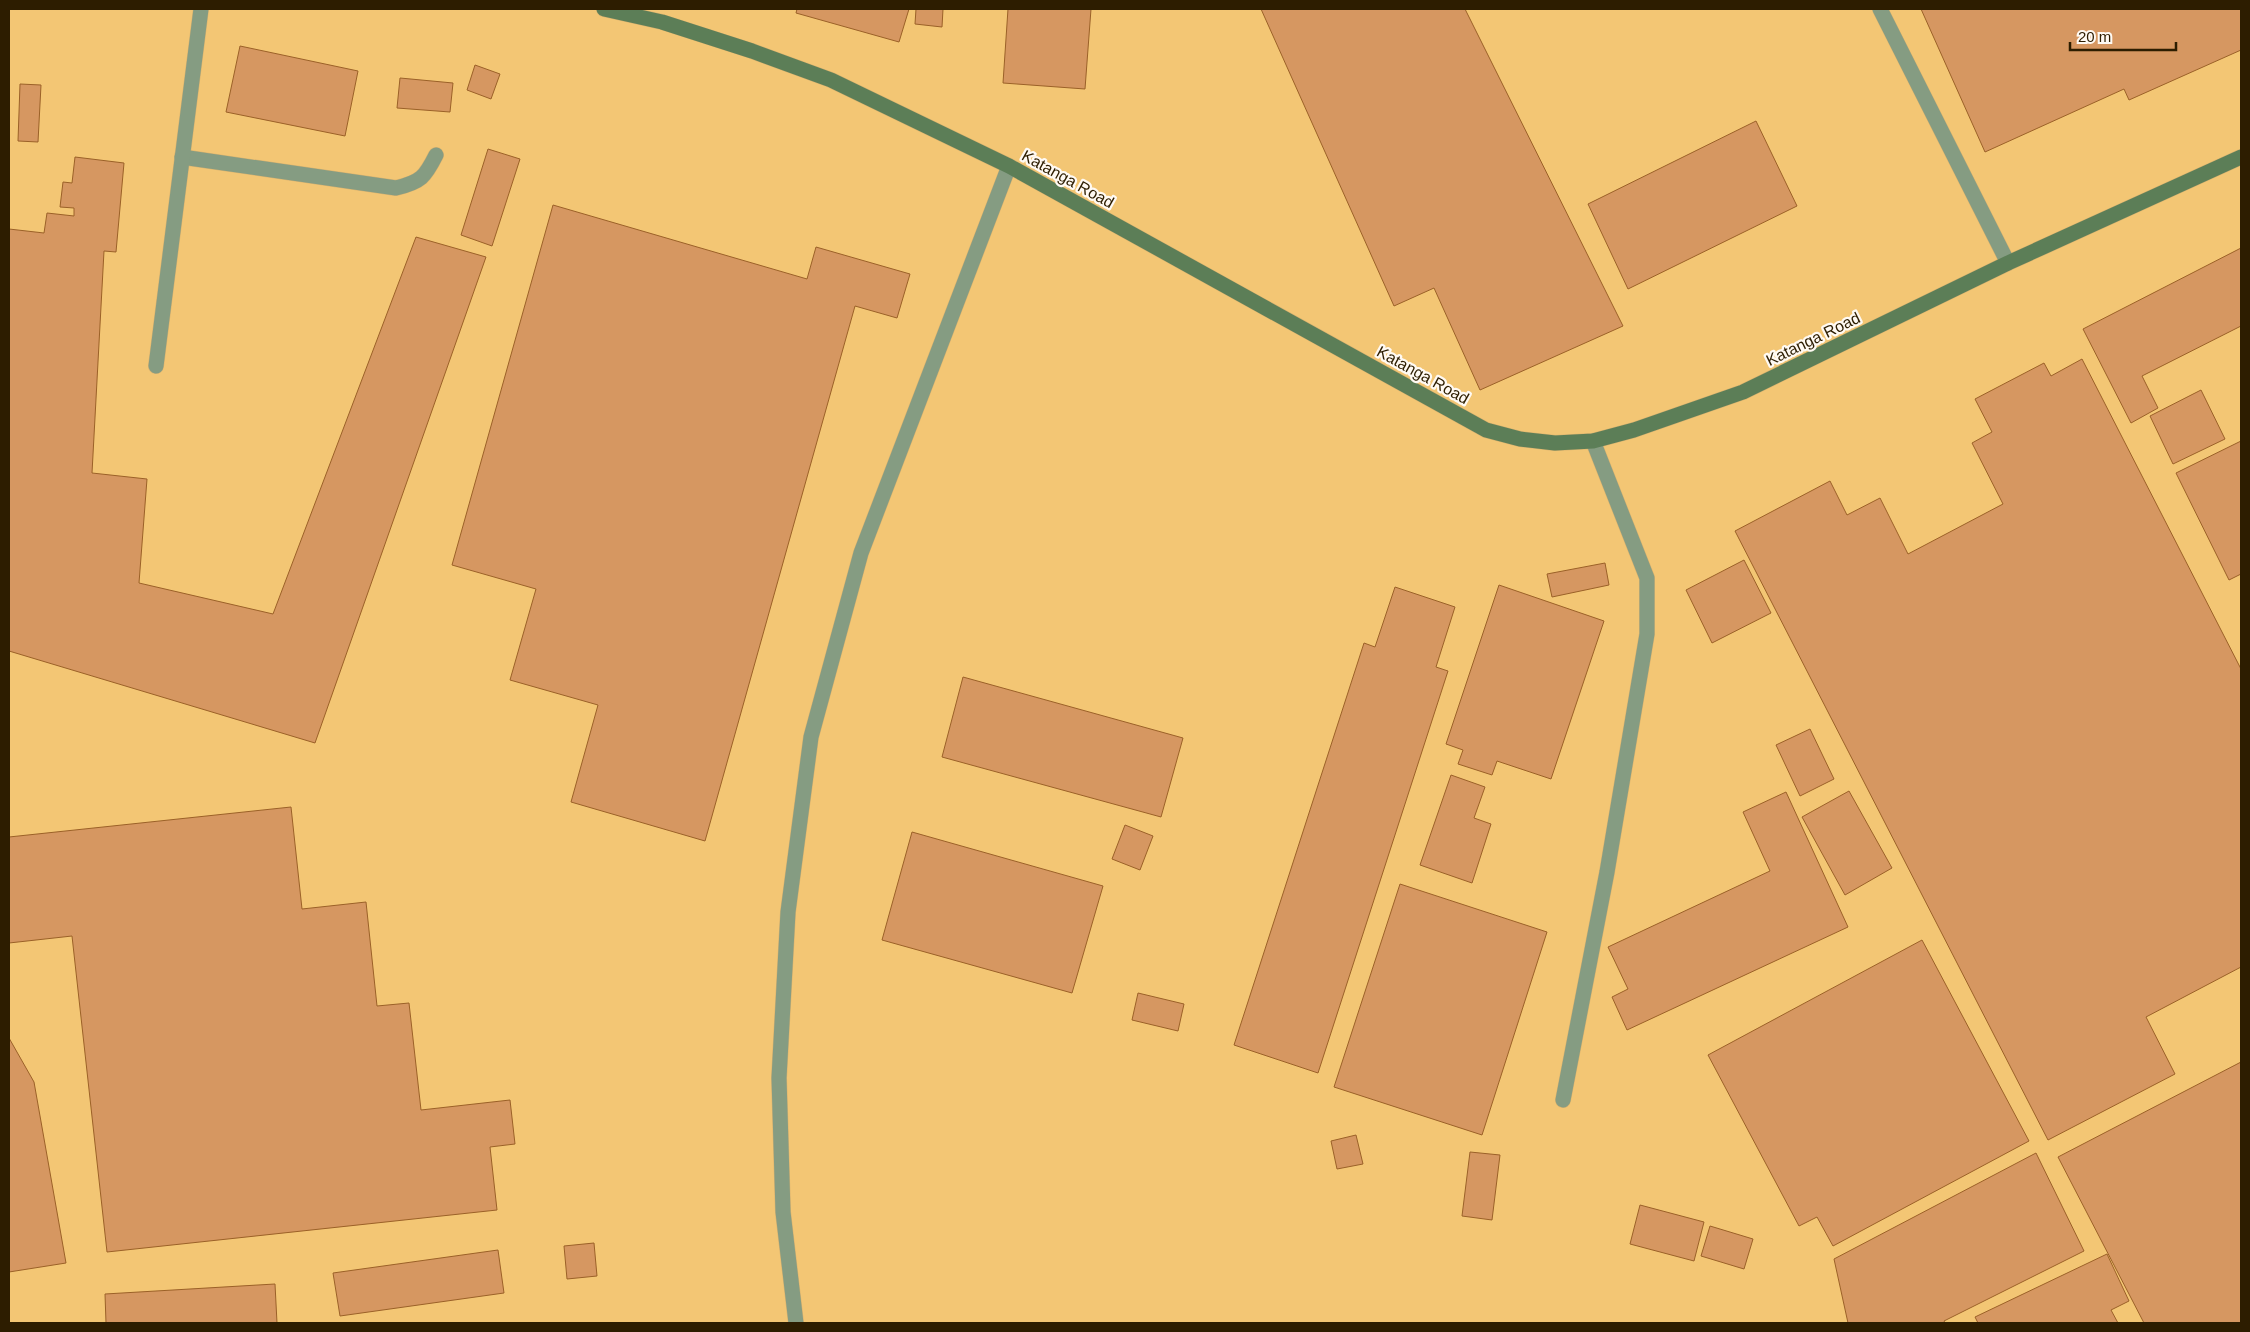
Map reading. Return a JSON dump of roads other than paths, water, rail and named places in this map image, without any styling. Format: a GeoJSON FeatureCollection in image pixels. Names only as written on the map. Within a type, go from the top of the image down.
{"type":"FeatureCollection","features":[{"type":"Feature","properties":{"kind":"street"},"geometry":{"type":"LineString","coordinates":[[156,366],[201,9]]}},
{"type":"Feature","properties":{"kind":"street","name":"Katanga Road"},"geometry":{"type":"LineString","coordinates":[[604,9],[662,22],[752,51],[831,80],[1009,166],[1486,430],[1520,439],[1555,442],[1594,441],[1634,430],[1743,392],[2008,263],[2241,157]]}},
{"type":"Feature","properties":{"kind":"street"},"geometry":{"type":"LineString","coordinates":[[1880,9],[2008,263]]}},
{"type":"Feature","properties":{"kind":"street"},"geometry":{"type":"LineString","coordinates":[[182,158],[396,188],[416,183],[427,173],[436,155]]}},
{"type":"Feature","properties":{"kind":"street"},"geometry":{"type":"LineString","coordinates":[[796,1323],[783,1212],[780,1078],[788,912],[811,737],[861,553],[1009,166]]}},
{"type":"Feature","properties":{"kind":"street"},"geometry":{"type":"LineString","coordinates":[[1563,1100],[1607,872],[1647,634],[1647,578],[1594,441]]}}]}
